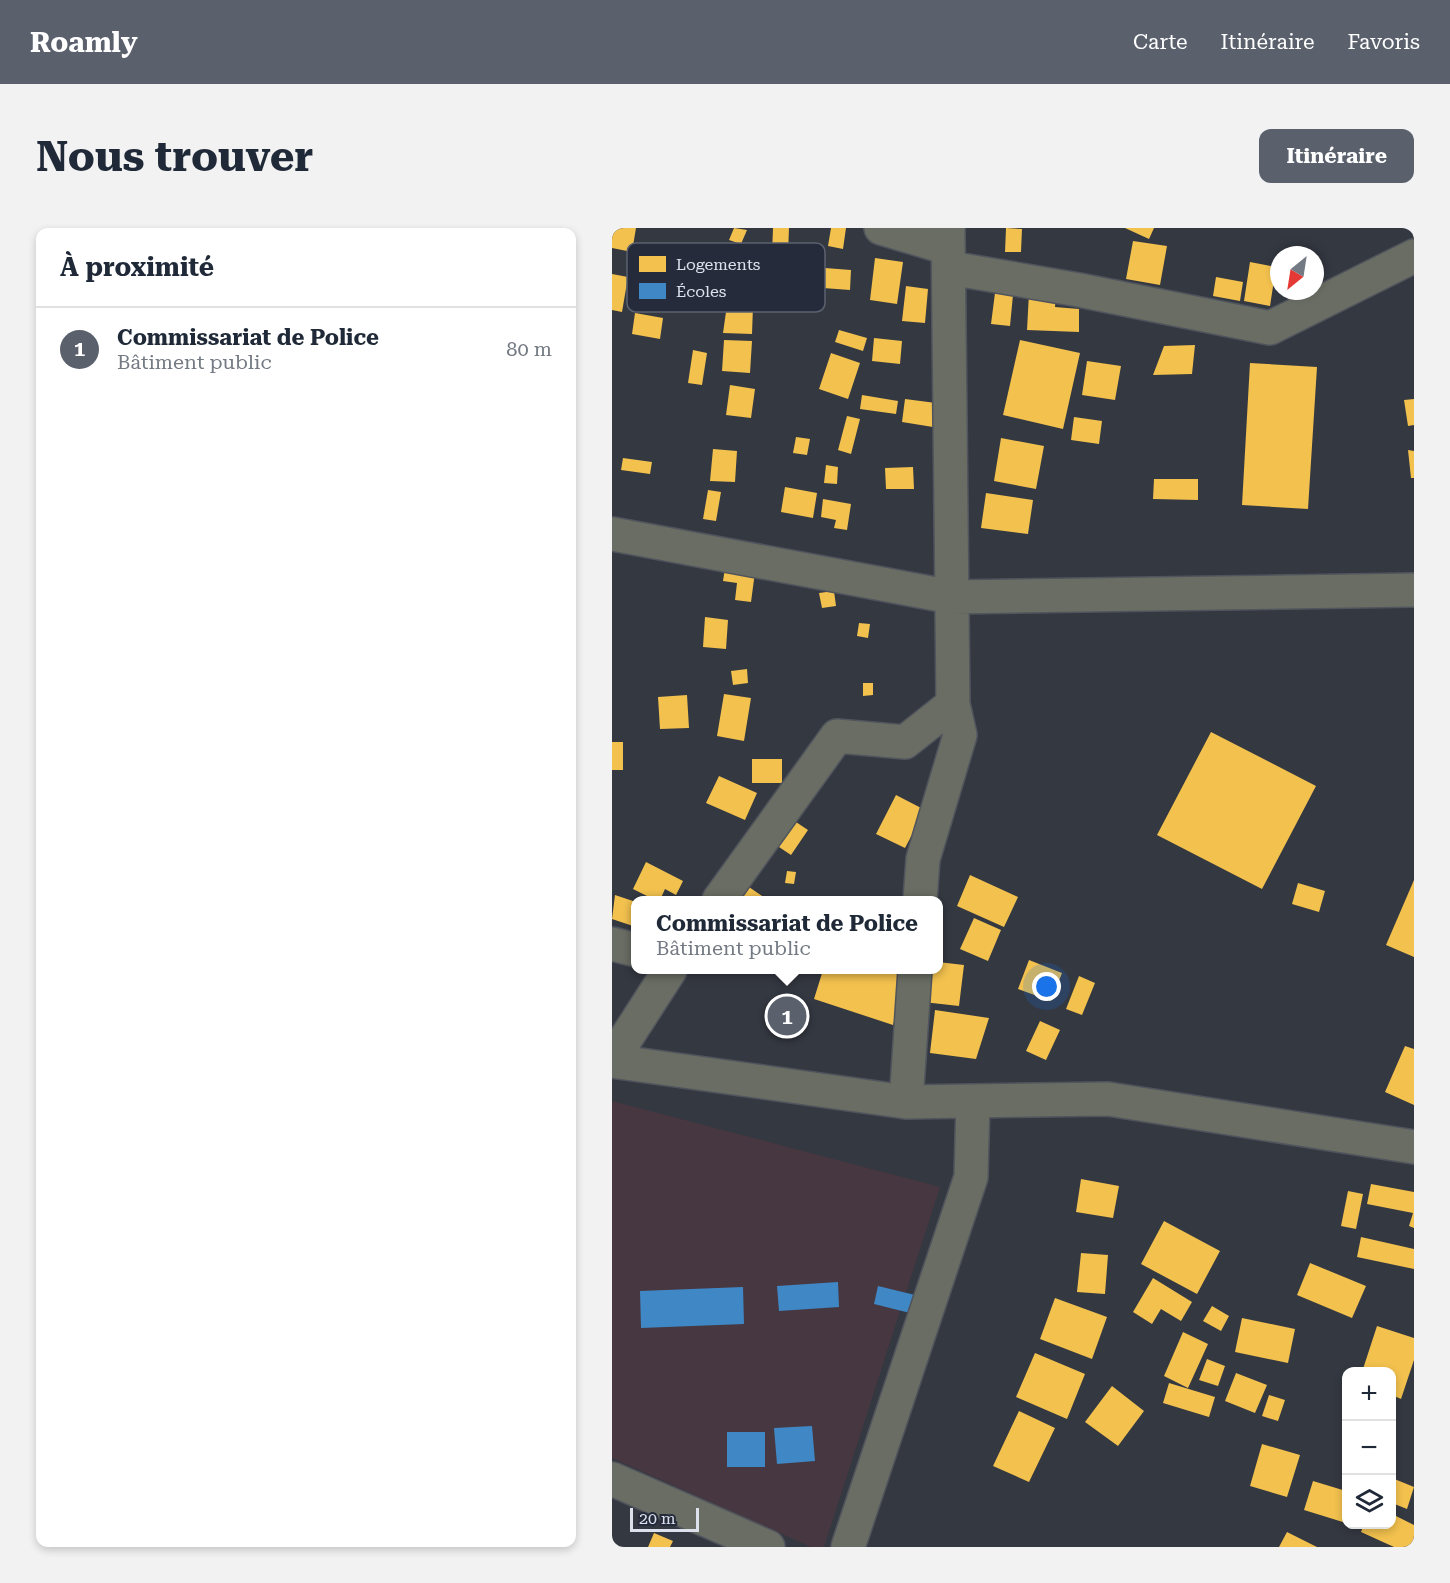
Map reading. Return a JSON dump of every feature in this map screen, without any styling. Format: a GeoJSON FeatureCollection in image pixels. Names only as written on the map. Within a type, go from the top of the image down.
{"type":"FeatureCollection","features":[{"type":"Feature","properties":{"kind":"street"},"geometry":{"type":"LineString","coordinates":[[881,228],[1079,290],[1270,328],[1414,256]]}},
{"type":"Feature","properties":{"kind":"street"},"geometry":{"type":"LineString","coordinates":[[920,896],[923,859],[960,735],[953,704],[949,248]]}},
{"type":"Feature","properties":{"kind":"street"},"geometry":{"type":"LineString","coordinates":[[612,534],[952,597],[1414,590]]}},
{"type":"Feature","properties":{"kind":"street"},"geometry":{"type":"LineString","coordinates":[[722,896],[837,736],[905,742],[953,704]]}},
{"type":"Feature","properties":{"kind":"street"},"geometry":{"type":"LineString","coordinates":[[612,944],[631,949]]}},
{"type":"Feature","properties":{"kind":"street"},"geometry":{"type":"LineString","coordinates":[[667,974],[612,1060],[906,1102],[1108,1099],[1414,1148]]}},
{"type":"Feature","properties":{"kind":"street"},"geometry":{"type":"LineString","coordinates":[[906,1102],[915,974]]}},
{"type":"Feature","properties":{"kind":"street"},"geometry":{"type":"LineString","coordinates":[[848,1547],[971,1177],[973,1101]]}},
{"type":"Feature","properties":{"kind":"street"},"geometry":{"type":"LineString","coordinates":[[612,1479],[768,1547]]}},
{"type":"Feature","properties":{"kind":"shaded area"},"geometry":{"type":"Polygon","coordinates":[[[612,1101],[940,1187],[824,1547],[811,1547],[612,1458],[612,1101]]]}},
{"type":"Feature","properties":{"kind":"building: Logements"},"geometry":{"type":"Polygon","coordinates":[[[612,228],[636,228],[634,243],[627,243],[627,251],[612,248],[612,228]]]}},
{"type":"Feature","properties":{"kind":"building: Logements"},"geometry":{"type":"Polygon","coordinates":[[[734,228],[747,230],[741,243],[729,240],[734,228]]]}},
{"type":"Feature","properties":{"kind":"building: Logements"},"geometry":{"type":"Polygon","coordinates":[[[773,228],[789,228],[788,243],[772,243],[773,228]]]}},
{"type":"Feature","properties":{"kind":"building: Logements"},"geometry":{"type":"Polygon","coordinates":[[[831,228],[846,228],[843,249],[828,246],[831,228]]]}},
{"type":"Feature","properties":{"kind":"building: Logements"},"geometry":{"type":"Polygon","coordinates":[[[1006,228],[1022,229],[1021,252],[1005,252],[1006,228]]]}},
{"type":"Feature","properties":{"kind":"building: Logements"},"geometry":{"type":"Polygon","coordinates":[[[1125,228],[1154,228],[1149,239],[1125,228]]]}},
{"type":"Feature","properties":{"kind":"building: Logements"},"geometry":{"type":"Polygon","coordinates":[[[1133,241],[1167,246],[1160,285],[1126,279],[1133,241]]]}},
{"type":"Feature","properties":{"kind":"building: Logements"},"geometry":{"type":"Polygon","coordinates":[[[875,258],[903,262],[897,304],[870,300],[875,258]]]}},
{"type":"Feature","properties":{"kind":"building: Logements"},"geometry":{"type":"Polygon","coordinates":[[[1250,262],[1270,266],[1270,306],[1244,301],[1250,262]]]}},
{"type":"Feature","properties":{"kind":"building: Logements"},"geometry":{"type":"Polygon","coordinates":[[[825,268],[851,270],[850,290],[825,288],[825,268]]]}},
{"type":"Feature","properties":{"kind":"building: Logements"},"geometry":{"type":"Polygon","coordinates":[[[612,274],[627,277],[622,312],[612,310],[612,274]]]}},
{"type":"Feature","properties":{"kind":"building: Logements"},"geometry":{"type":"Polygon","coordinates":[[[1216,277],[1243,282],[1240,301],[1213,296],[1216,277]]]}},
{"type":"Feature","properties":{"kind":"building: Logements"},"geometry":{"type":"Polygon","coordinates":[[[906,286],[928,289],[925,323],[902,321],[906,286]]]}},
{"type":"Feature","properties":{"kind":"building: Logements"},"geometry":{"type":"Polygon","coordinates":[[[995,293],[1013,295],[1010,326],[991,324],[995,293]]]}},
{"type":"Feature","properties":{"kind":"building: Logements"},"geometry":{"type":"Polygon","coordinates":[[[1029,293],[1056,294],[1055,307],[1079,309],[1079,332],[1027,330],[1029,293]]]}},
{"type":"Feature","properties":{"kind":"building: Logements"},"geometry":{"type":"Polygon","coordinates":[[[726,312],[753,312],[752,334],[723,333],[726,312]]]}},
{"type":"Feature","properties":{"kind":"building: Logements"},"geometry":{"type":"Polygon","coordinates":[[[635,313],[663,318],[660,339],[632,334],[635,313]]]}},
{"type":"Feature","properties":{"kind":"building: Logements"},"geometry":{"type":"Polygon","coordinates":[[[839,330],[867,338],[863,351],[835,342],[839,330]]]}},
{"type":"Feature","properties":{"kind":"building: Logements"},"geometry":{"type":"Polygon","coordinates":[[[874,338],[902,341],[900,364],[872,361],[874,338]]]}},
{"type":"Feature","properties":{"kind":"building: Logements"},"geometry":{"type":"Polygon","coordinates":[[[724,340],[752,341],[750,373],[722,371],[724,340]]]}},
{"type":"Feature","properties":{"kind":"building: Logements"},"geometry":{"type":"Polygon","coordinates":[[[1020,340],[1080,353],[1063,429],[1003,415],[1020,340]]]}},
{"type":"Feature","properties":{"kind":"building: Logements"},"geometry":{"type":"Polygon","coordinates":[[[1195,345],[1192,374],[1153,375],[1164,346],[1195,345]]]}},
{"type":"Feature","properties":{"kind":"building: Logements"},"geometry":{"type":"Polygon","coordinates":[[[693,350],[707,353],[702,385],[688,383],[693,350]]]}},
{"type":"Feature","properties":{"kind":"building: Logements"},"geometry":{"type":"Polygon","coordinates":[[[831,353],[860,363],[848,399],[819,389],[831,353]]]}},
{"type":"Feature","properties":{"kind":"building: Logements"},"geometry":{"type":"Polygon","coordinates":[[[1087,361],[1121,366],[1115,400],[1082,395],[1087,361]]]}},
{"type":"Feature","properties":{"kind":"building: Logements"},"geometry":{"type":"Polygon","coordinates":[[[1250,363],[1317,367],[1308,509],[1242,505],[1250,363]]]}},
{"type":"Feature","properties":{"kind":"building: Logements"},"geometry":{"type":"Polygon","coordinates":[[[730,385],[755,389],[751,418],[726,415],[730,385]]]}},
{"type":"Feature","properties":{"kind":"building: Logements"},"geometry":{"type":"Polygon","coordinates":[[[862,395],[898,401],[896,414],[860,409],[862,395]]]}},
{"type":"Feature","properties":{"kind":"building: Logements"},"geometry":{"type":"Polygon","coordinates":[[[905,399],[936,403],[933,427],[902,422],[905,399]]]}},
{"type":"Feature","properties":{"kind":"building: Logements"},"geometry":{"type":"Polygon","coordinates":[[[1414,399],[1414,425],[1408,426],[1404,400],[1414,399]]]}},
{"type":"Feature","properties":{"kind":"building: Logements"},"geometry":{"type":"Polygon","coordinates":[[[847,416],[860,419],[851,454],[838,450],[847,416]]]}},
{"type":"Feature","properties":{"kind":"building: Logements"},"geometry":{"type":"Polygon","coordinates":[[[1074,417],[1102,421],[1099,444],[1071,440],[1074,417]]]}},
{"type":"Feature","properties":{"kind":"building: Logements"},"geometry":{"type":"Polygon","coordinates":[[[796,437],[810,439],[807,455],[793,453],[796,437]]]}},
{"type":"Feature","properties":{"kind":"building: Logements"},"geometry":{"type":"Polygon","coordinates":[[[1001,438],[1044,446],[1036,489],[994,481],[1001,438]]]}},
{"type":"Feature","properties":{"kind":"building: Logements"},"geometry":{"type":"Polygon","coordinates":[[[713,449],[737,451],[735,482],[710,481],[713,449]]]}},
{"type":"Feature","properties":{"kind":"building: Logements"},"geometry":{"type":"Polygon","coordinates":[[[1408,450],[1414,451],[1414,478],[1411,478],[1408,450]]]}},
{"type":"Feature","properties":{"kind":"building: Logements"},"geometry":{"type":"Polygon","coordinates":[[[623,458],[652,462],[650,474],[621,470],[623,458]]]}},
{"type":"Feature","properties":{"kind":"building: Logements"},"geometry":{"type":"Polygon","coordinates":[[[826,465],[838,467],[837,484],[824,483],[826,465]]]}},
{"type":"Feature","properties":{"kind":"building: Logements"},"geometry":{"type":"Polygon","coordinates":[[[913,467],[914,489],[886,489],[885,468],[913,467]]]}},
{"type":"Feature","properties":{"kind":"building: Logements"},"geometry":{"type":"Polygon","coordinates":[[[1154,479],[1198,479],[1198,500],[1153,499],[1154,479]]]}},
{"type":"Feature","properties":{"kind":"building: Logements"},"geometry":{"type":"Polygon","coordinates":[[[785,487],[817,493],[813,518],[781,512],[785,487]]]}},
{"type":"Feature","properties":{"kind":"building: Logements"},"geometry":{"type":"Polygon","coordinates":[[[708,490],[721,492],[716,521],[703,519],[708,490]]]}},
{"type":"Feature","properties":{"kind":"building: Logements"},"geometry":{"type":"Polygon","coordinates":[[[986,493],[1033,500],[1028,534],[981,528],[986,493]]]}},
{"type":"Feature","properties":{"kind":"building: Logements"},"geometry":{"type":"Polygon","coordinates":[[[823,499],[851,504],[847,530],[834,528],[836,520],[821,517],[823,499]]]}},
{"type":"Feature","properties":{"kind":"building: Logements"},"geometry":{"type":"Polygon","coordinates":[[[725,568],[755,572],[751,602],[735,600],[737,583],[723,581],[725,568]]]}},
{"type":"Feature","properties":{"kind":"building: Logements"},"geometry":{"type":"Polygon","coordinates":[[[834,591],[836,606],[822,608],[819,593],[834,591]]]}},
{"type":"Feature","properties":{"kind":"building: Logements"},"geometry":{"type":"Polygon","coordinates":[[[705,617],[728,620],[726,649],[703,647],[705,617]]]}},
{"type":"Feature","properties":{"kind":"building: Logements"},"geometry":{"type":"Polygon","coordinates":[[[859,623],[870,624],[868,638],[857,636],[859,623]]]}},
{"type":"Feature","properties":{"kind":"building: Logements"},"geometry":{"type":"Polygon","coordinates":[[[747,669],[748,683],[733,685],[731,671],[747,669]]]}},
{"type":"Feature","properties":{"kind":"building: Logements"},"geometry":{"type":"Polygon","coordinates":[[[863,683],[873,683],[873,695],[863,696],[863,683]]]}},
{"type":"Feature","properties":{"kind":"building: Logements"},"geometry":{"type":"Polygon","coordinates":[[[724,694],[751,698],[744,741],[717,736],[724,694]]]}},
{"type":"Feature","properties":{"kind":"building: Logements"},"geometry":{"type":"Polygon","coordinates":[[[687,695],[689,728],[660,729],[658,697],[687,695]]]}},
{"type":"Feature","properties":{"kind":"building: Logements"},"geometry":{"type":"Polygon","coordinates":[[[1211,732],[1316,786],[1262,889],[1157,835],[1211,732]]]}},
{"type":"Feature","properties":{"kind":"building: Logements"},"geometry":{"type":"Polygon","coordinates":[[[612,742],[623,742],[623,770],[612,770],[612,742]]]}},
{"type":"Feature","properties":{"kind":"building: Logements"},"geometry":{"type":"Polygon","coordinates":[[[752,759],[782,759],[782,783],[752,783],[752,759]]]}},
{"type":"Feature","properties":{"kind":"building: Logements"},"geometry":{"type":"Polygon","coordinates":[[[719,776],[757,793],[745,820],[706,803],[719,776]]]}},
{"type":"Feature","properties":{"kind":"building: Logements"},"geometry":{"type":"Polygon","coordinates":[[[896,795],[925,810],[905,848],[876,834],[896,795]]]}},
{"type":"Feature","properties":{"kind":"building: Logements"},"geometry":{"type":"Polygon","coordinates":[[[793,820],[808,830],[791,855],[776,845],[793,820]]]}},
{"type":"Feature","properties":{"kind":"building: Logements"},"geometry":{"type":"Polygon","coordinates":[[[646,862],[683,881],[676,895],[665,889],[662,896],[647,896],[633,889],[646,862]]]}},
{"type":"Feature","properties":{"kind":"building: Logements"},"geometry":{"type":"Polygon","coordinates":[[[787,871],[796,872],[794,884],[785,883],[787,871]]]}},
{"type":"Feature","properties":{"kind":"building: Logements"},"geometry":{"type":"Polygon","coordinates":[[[970,875],[1018,897],[1004,927],[957,906],[970,875]]]}},
{"type":"Feature","properties":{"kind":"building: Logements"},"geometry":{"type":"Polygon","coordinates":[[[1414,880],[1414,957],[1386,945],[1414,880]]]}},
{"type":"Feature","properties":{"kind":"building: Logements"},"geometry":{"type":"Polygon","coordinates":[[[1298,883],[1325,891],[1319,912],[1292,904],[1298,883]]]}},
{"type":"Feature","properties":{"kind":"building: Logements"},"geometry":{"type":"Polygon","coordinates":[[[746,885],[762,896],[738,896],[746,885]]]}},
{"type":"Feature","properties":{"kind":"building: Logements"},"geometry":{"type":"Polygon","coordinates":[[[615,895],[631,900],[631,925],[612,919],[615,895]]]}},
{"type":"Feature","properties":{"kind":"building: Logements"},"geometry":{"type":"Polygon","coordinates":[[[974,918],[1001,930],[988,961],[960,949],[974,918]]]}},
{"type":"Feature","properties":{"kind":"building: Logements"},"geometry":{"type":"Polygon","coordinates":[[[1029,960],[1062,973],[1051,1001],[1018,989],[1029,960]]]}},
{"type":"Feature","properties":{"kind":"building: Logements"},"geometry":{"type":"Polygon","coordinates":[[[943,963],[964,965],[959,1006],[923,1002],[926,974],[943,974],[943,963]]]}},
{"type":"Feature","properties":{"kind":"building: Logements"},"geometry":{"type":"Polygon","coordinates":[[[822,974],[910,974],[893,1025],[814,999],[822,974]]]}},
{"type":"Feature","properties":{"kind":"building: Logements"},"geometry":{"type":"Polygon","coordinates":[[[1079,976],[1095,983],[1082,1015],[1066,1009],[1079,976]]]}},
{"type":"Feature","properties":{"kind":"building: Logements"},"geometry":{"type":"Polygon","coordinates":[[[935,1010],[989,1018],[976,1059],[930,1053],[935,1010]]]}},
{"type":"Feature","properties":{"kind":"building: Logements"},"geometry":{"type":"Polygon","coordinates":[[[1040,1021],[1060,1030],[1046,1060],[1026,1051],[1040,1021]]]}},
{"type":"Feature","properties":{"kind":"building: Logements"},"geometry":{"type":"Polygon","coordinates":[[[1405,1046],[1414,1049],[1414,1105],[1385,1092],[1405,1046]]]}},
{"type":"Feature","properties":{"kind":"building: Logements"},"geometry":{"type":"Polygon","coordinates":[[[1081,1179],[1119,1186],[1113,1218],[1076,1212],[1081,1179]]]}},
{"type":"Feature","properties":{"kind":"building: Logements"},"geometry":{"type":"Polygon","coordinates":[[[1371,1184],[1414,1192],[1414,1228],[1409,1226],[1413,1213],[1367,1204],[1371,1184]]]}},
{"type":"Feature","properties":{"kind":"building: Logements"},"geometry":{"type":"Polygon","coordinates":[[[1348,1191],[1363,1194],[1356,1229],[1341,1226],[1348,1191]]]}},
{"type":"Feature","properties":{"kind":"building: Logements"},"geometry":{"type":"Polygon","coordinates":[[[1164,1221],[1220,1251],[1197,1294],[1141,1264],[1164,1221]]]}},
{"type":"Feature","properties":{"kind":"building: Logements"},"geometry":{"type":"Polygon","coordinates":[[[1361,1237],[1414,1249],[1414,1269],[1357,1257],[1361,1237]]]}},
{"type":"Feature","properties":{"kind":"building: Logements"},"geometry":{"type":"Polygon","coordinates":[[[1081,1253],[1108,1255],[1105,1294],[1077,1292],[1081,1253]]]}},
{"type":"Feature","properties":{"kind":"building: Logements"},"geometry":{"type":"Polygon","coordinates":[[[1310,1263],[1366,1286],[1352,1318],[1297,1295],[1310,1263]]]}},
{"type":"Feature","properties":{"kind":"building: Logements"},"geometry":{"type":"Polygon","coordinates":[[[1153,1278],[1192,1302],[1181,1321],[1161,1309],[1152,1324],[1133,1312],[1153,1278]]]}},
{"type":"Feature","properties":{"kind":"building: Logements"},"geometry":{"type":"Polygon","coordinates":[[[1055,1298],[1107,1317],[1092,1359],[1040,1339],[1055,1298]]]}},
{"type":"Feature","properties":{"kind":"building: Logements"},"geometry":{"type":"Polygon","coordinates":[[[1212,1306],[1229,1316],[1221,1331],[1203,1321],[1212,1306]]]}},
{"type":"Feature","properties":{"kind":"building: Logements"},"geometry":{"type":"Polygon","coordinates":[[[1242,1318],[1295,1329],[1288,1363],[1235,1352],[1242,1318]]]}},
{"type":"Feature","properties":{"kind":"building: Logements"},"geometry":{"type":"Polygon","coordinates":[[[1377,1326],[1414,1338],[1414,1360],[1401,1399],[1396,1397],[1396,1367],[1364,1367],[1377,1326]]]}},
{"type":"Feature","properties":{"kind":"building: Logements"},"geometry":{"type":"Polygon","coordinates":[[[1183,1332],[1208,1344],[1188,1388],[1164,1376],[1183,1332]]]}},
{"type":"Feature","properties":{"kind":"building: Logements"},"geometry":{"type":"Polygon","coordinates":[[[1035,1353],[1085,1374],[1067,1419],[1016,1397],[1035,1353]]]}},
{"type":"Feature","properties":{"kind":"building: Logements"},"geometry":{"type":"Polygon","coordinates":[[[1207,1359],[1225,1366],[1218,1386],[1199,1380],[1207,1359]]]}},
{"type":"Feature","properties":{"kind":"building: Logements"},"geometry":{"type":"Polygon","coordinates":[[[1236,1373],[1267,1385],[1255,1413],[1225,1401],[1236,1373]]]}},
{"type":"Feature","properties":{"kind":"building: Logements"},"geometry":{"type":"Polygon","coordinates":[[[1169,1383],[1215,1397],[1209,1417],[1163,1403],[1169,1383]]]}},
{"type":"Feature","properties":{"kind":"building: Logements"},"geometry":{"type":"Polygon","coordinates":[[[1112,1386],[1144,1411],[1118,1446],[1085,1422],[1112,1386]]]}},
{"type":"Feature","properties":{"kind":"building: Logements"},"geometry":{"type":"Polygon","coordinates":[[[1269,1395],[1285,1400],[1278,1421],[1262,1416],[1269,1395]]]}},
{"type":"Feature","properties":{"kind":"building: Logements"},"geometry":{"type":"Polygon","coordinates":[[[1019,1411],[1055,1428],[1029,1482],[993,1466],[1019,1411]]]}},
{"type":"Feature","properties":{"kind":"building: Logements"},"geometry":{"type":"Polygon","coordinates":[[[1262,1444],[1300,1455],[1287,1497],[1250,1486],[1262,1444]]]}},
{"type":"Feature","properties":{"kind":"building: Logements"},"geometry":{"type":"Polygon","coordinates":[[[1396,1480],[1414,1487],[1407,1509],[1396,1505],[1396,1480]]]}},
{"type":"Feature","properties":{"kind":"building: Logements"},"geometry":{"type":"Polygon","coordinates":[[[1313,1481],[1342,1490],[1342,1522],[1304,1510],[1313,1481]]]}},
{"type":"Feature","properties":{"kind":"building: Logements"},"geometry":{"type":"Polygon","coordinates":[[[1396,1516],[1414,1525],[1414,1547],[1394,1547],[1361,1532],[1362,1529],[1396,1529],[1396,1516]]]}},
{"type":"Feature","properties":{"kind":"building: Logements"},"geometry":{"type":"Polygon","coordinates":[[[1287,1532],[1317,1547],[1279,1547],[1287,1532]]]}},
{"type":"Feature","properties":{"kind":"building: Logements"},"geometry":{"type":"Polygon","coordinates":[[[654,1533],[673,1541],[670,1547],[648,1547],[654,1533]]]}},
{"type":"Feature","properties":{"kind":"building: Écoles"},"geometry":{"type":"Polygon","coordinates":[[[838,1282],[839,1307],[779,1311],[777,1286],[838,1282]]]}},
{"type":"Feature","properties":{"kind":"building: Écoles"},"geometry":{"type":"Polygon","coordinates":[[[878,1286],[915,1295],[910,1313],[874,1304],[878,1286]]]}},
{"type":"Feature","properties":{"kind":"building: Écoles"},"geometry":{"type":"Polygon","coordinates":[[[743,1287],[744,1324],[641,1328],[640,1291],[743,1287]]]}},
{"type":"Feature","properties":{"kind":"building: Écoles"},"geometry":{"type":"Polygon","coordinates":[[[812,1426],[815,1461],[777,1464],[774,1428],[812,1426]]]}},
{"type":"Feature","properties":{"kind":"building: Écoles"},"geometry":{"type":"Polygon","coordinates":[[[727,1432],[765,1432],[765,1467],[727,1467],[727,1432]]]}},
{"type":"Feature","properties":{"kind":"place","name":"Commissariat de Police"},"geometry":{"type":"Point","coordinates":[787,1016]}}]}
